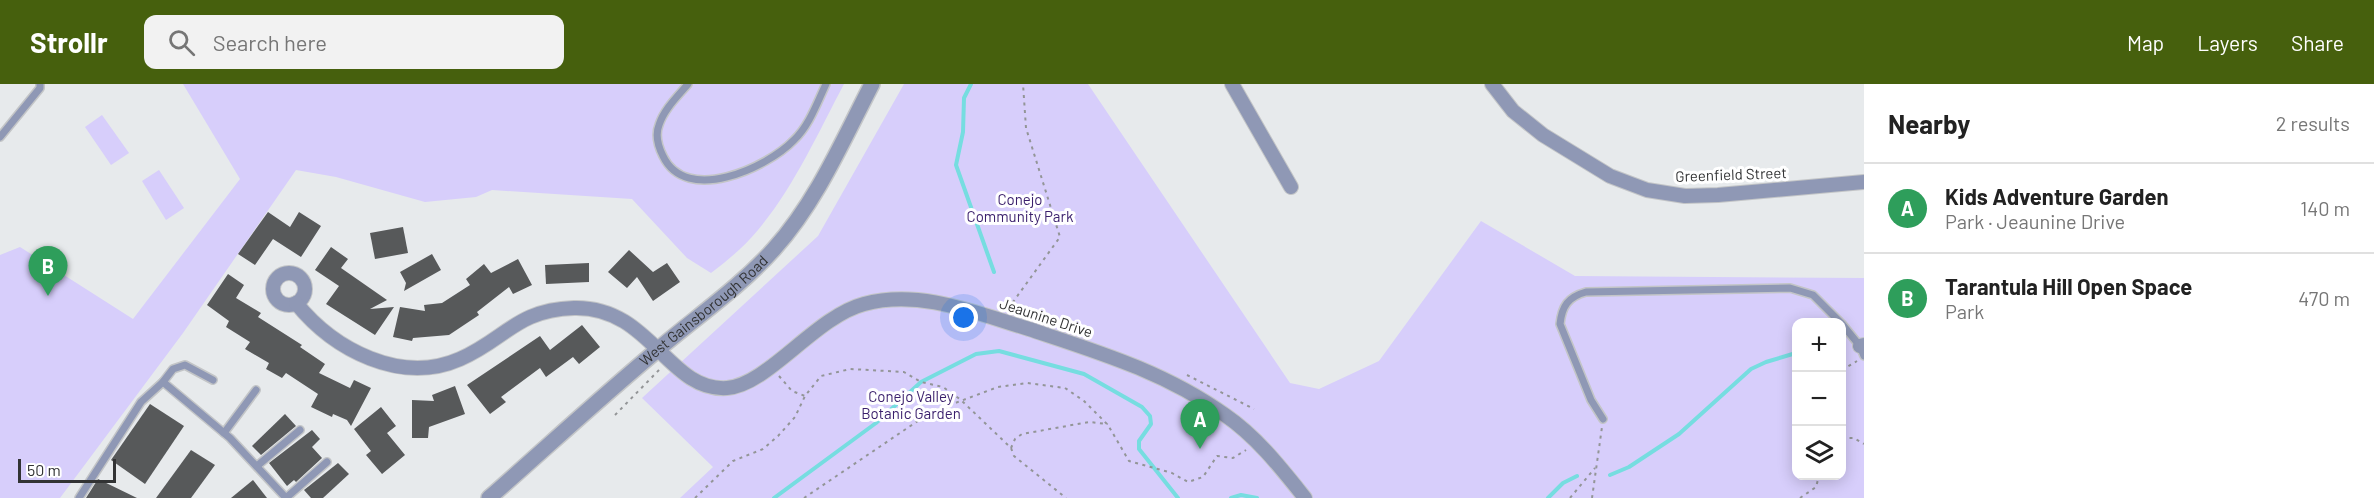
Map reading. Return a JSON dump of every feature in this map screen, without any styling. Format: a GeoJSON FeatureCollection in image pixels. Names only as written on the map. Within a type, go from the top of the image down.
{"type":"FeatureCollection","features":[{"type":"Feature","properties":{"kind":"street","name":"West Gainsborough Road"},"geometry":{"type":"LineString","coordinates":[[489,498],[664,354],[775,248],[798,219],[818,187],[872,84]]}},
{"type":"Feature","properties":{"kind":"street"},"geometry":{"type":"LineString","coordinates":[[1232,84],[1291,187]]}},
{"type":"Feature","properties":{"kind":"street","name":"Greenfield Street"},"geometry":{"type":"LineString","coordinates":[[1492,84],[1513,111],[1550,140],[1610,176],[1647,190],[1685,196],[1718,195],[1864,182]]}},
{"type":"Feature","properties":{"kind":"street","name":"Jeaunine Drive"},"geometry":{"type":"LineString","coordinates":[[296,303],[308,318],[332,337],[361,355],[395,367],[431,368],[459,360],[530,315],[576,308],[603,311],[622,319],[694,382],[708,387],[730,388],[747,382],[772,366],[824,323],[843,312],[866,304],[889,300],[930,302],[958,307],[1155,373],[1227,416],[1274,458],[1305,498]]}},
{"type":"Feature","properties":{"kind":"lane"},"geometry":{"type":"LineString","coordinates":[[0,137],[40,88],[40,84]]}},
{"type":"Feature","properties":{"kind":"lane"},"geometry":{"type":"LineString","coordinates":[[688,84],[667,110],[659,124],[657,135],[666,163],[676,173],[700,181],[730,176],[774,157],[795,140],[826,84]]}},
{"type":"Feature","properties":{"kind":"lane"},"geometry":{"type":"LineString","coordinates":[[1603,419],[1591,400],[1560,324],[1562,311],[1574,295],[1586,292],[1790,288],[1814,295],[1836,318]]}},
{"type":"Feature","properties":{"kind":"lane"},"geometry":{"type":"LineString","coordinates":[[1846,330],[1861,352]]}},
{"type":"Feature","properties":{"kind":"lane"},"geometry":{"type":"LineString","coordinates":[[79,498],[141,402],[163,382],[173,369],[185,365],[213,380]]}},
{"type":"Feature","properties":{"kind":"lane"},"geometry":{"type":"LineString","coordinates":[[163,382],[224,433],[286,498],[327,462]]}},
{"type":"Feature","properties":{"kind":"lane"},"geometry":{"type":"LineString","coordinates":[[224,433],[256,390]]}},
{"type":"Feature","properties":{"kind":"lane"},"geometry":{"type":"LineString","coordinates":[[257,466],[300,430]]}},
{"type":"Feature","properties":{"kind":"path"},"geometry":{"type":"LineString","coordinates":[[1023,84],[1026,128],[1060,237],[1013,302],[1014,310],[1024,314]]}},
{"type":"Feature","properties":{"kind":"path"},"geometry":{"type":"LineString","coordinates":[[1846,366],[1861,352]]}},
{"type":"Feature","properties":{"kind":"path"},"geometry":{"type":"LineString","coordinates":[[615,415],[664,354]]}},
{"type":"Feature","properties":{"kind":"path"},"geometry":{"type":"LineString","coordinates":[[772,366],[792,391],[805,396]]}},
{"type":"Feature","properties":{"kind":"path"},"geometry":{"type":"LineString","coordinates":[[695,498],[733,461],[763,449],[778,436],[795,417],[805,396],[821,376],[850,369],[904,372],[921,382],[943,387],[961,400],[1011,448],[1014,456],[1066,498]]}},
{"type":"Feature","properties":{"kind":"path"},"geometry":{"type":"LineString","coordinates":[[1187,375],[1254,409]]}},
{"type":"Feature","properties":{"kind":"path"},"geometry":{"type":"LineString","coordinates":[[804,498],[931,412],[998,387],[1028,383],[1065,388],[1108,424],[1129,461],[1172,473],[1188,482],[1203,477],[1217,456],[1238,457],[1256,441]]}},
{"type":"Feature","properties":{"kind":"path"},"geometry":{"type":"LineString","coordinates":[[1592,498],[1595,468],[1600,456],[1603,419]]}},
{"type":"Feature","properties":{"kind":"path"},"geometry":{"type":"LineString","coordinates":[[1011,448],[1015,439],[1022,435],[1089,422],[1108,424]]}},
{"type":"Feature","properties":{"kind":"path"},"geometry":{"type":"LineString","coordinates":[[1846,438],[1854,438],[1864,444]]}},
{"type":"Feature","properties":{"kind":"path"},"geometry":{"type":"LineString","coordinates":[[1570,498],[1595,468]]}},
{"type":"Feature","properties":{"kind":"path"},"geometry":{"type":"LineString","coordinates":[[1800,498],[1816,487],[1818,480]]}},
{"type":"Feature","properties":{"kind":"green space"},"geometry":{"type":"Polygon","coordinates":[[[183,84],[844,84],[783,196],[747,242],[711,273],[687,258],[632,199],[492,190],[476,197],[425,202],[336,177],[296,170],[183,333],[60,498],[0,498],[0,255],[20,247],[133,319],[240,179],[183,84]]]}},
{"type":"Feature","properties":{"kind":"green space","name":"Conejo Community Park"},"geometry":{"type":"Polygon","coordinates":[[[904,84],[1088,84],[1290,383],[1319,389],[1379,361],[1481,221],[1575,276],[1864,278],[1864,498],[680,498],[713,467],[642,398],[818,236],[904,84]]]}},
{"type":"Feature","properties":{"kind":"green space"},"geometry":{"type":"Polygon","coordinates":[[[102,115],[129,153],[111,165],[85,127],[102,115]]]}},
{"type":"Feature","properties":{"kind":"green space"},"geometry":{"type":"Polygon","coordinates":[[[159,170],[184,208],[166,220],[142,181],[159,170]]]}},
{"type":"Feature","properties":{"kind":"building"},"geometry":{"type":"Polygon","coordinates":[[[268,212],[290,227],[299,212],[321,226],[301,257],[273,239],[255,265],[238,254],[268,212]]]}},
{"type":"Feature","properties":{"kind":"building"},"geometry":{"type":"Polygon","coordinates":[[[403,227],[408,253],[375,259],[370,233],[403,227]]]}},
{"type":"Feature","properties":{"kind":"building"},"geometry":{"type":"Polygon","coordinates":[[[331,247],[348,259],[341,268],[387,300],[370,309],[394,307],[375,335],[326,304],[339,286],[315,270],[331,247]]]}},
{"type":"Feature","properties":{"kind":"building"},"geometry":{"type":"Polygon","coordinates":[[[629,250],[653,272],[667,263],[680,282],[653,301],[637,277],[627,288],[608,272],[629,250]]]}},
{"type":"Feature","properties":{"kind":"building"},"geometry":{"type":"Polygon","coordinates":[[[432,254],[441,270],[404,291],[406,283],[400,272],[432,254]]]}},
{"type":"Feature","properties":{"kind":"building"},"geometry":{"type":"Polygon","coordinates":[[[518,259],[532,285],[513,294],[509,287],[477,312],[479,315],[449,335],[413,338],[412,341],[393,337],[400,307],[425,311],[424,305],[442,303],[470,285],[466,279],[484,264],[491,273],[518,259]]]}},
{"type":"Feature","properties":{"kind":"building"},"geometry":{"type":"Polygon","coordinates":[[[589,263],[589,282],[546,284],[545,265],[589,263]]]}},
{"type":"Feature","properties":{"kind":"building"},"geometry":{"type":"Polygon","coordinates":[[[228,274],[244,285],[236,298],[261,313],[258,317],[302,345],[300,347],[325,364],[319,373],[350,388],[354,380],[371,388],[351,426],[347,420],[333,414],[332,417],[311,407],[318,394],[286,373],[282,378],[266,369],[269,363],[245,349],[250,342],[226,327],[229,321],[207,305],[228,274]]]}},
{"type":"Feature","properties":{"kind":"building"},"geometry":{"type":"Polygon","coordinates":[[[582,325],[600,347],[579,364],[573,357],[546,377],[540,368],[501,397],[506,402],[490,414],[467,385],[540,336],[550,350],[582,325]]]}},
{"type":"Feature","properties":{"kind":"building"},"geometry":{"type":"Polygon","coordinates":[[[455,386],[465,414],[429,427],[428,438],[412,438],[412,400],[434,401],[432,395],[455,386]]]}},
{"type":"Feature","properties":{"kind":"building"},"geometry":{"type":"Polygon","coordinates":[[[150,404],[184,426],[145,484],[111,460],[150,404]]]}},
{"type":"Feature","properties":{"kind":"building"},"geometry":{"type":"Polygon","coordinates":[[[381,407],[396,426],[387,433],[405,455],[382,474],[366,455],[371,451],[354,429],[381,407]]]}},
{"type":"Feature","properties":{"kind":"building"},"geometry":{"type":"Polygon","coordinates":[[[285,414],[296,426],[261,455],[252,446],[285,414]]]}},
{"type":"Feature","properties":{"kind":"building"},"geometry":{"type":"Polygon","coordinates":[[[312,430],[320,439],[312,447],[322,458],[296,482],[294,480],[287,486],[269,463],[312,430]]]}},
{"type":"Feature","properties":{"kind":"building"},"geometry":{"type":"Polygon","coordinates":[[[191,450],[215,465],[191,498],[156,498],[191,450]]]}},
{"type":"Feature","properties":{"kind":"building"},"geometry":{"type":"Polygon","coordinates":[[[338,463],[349,474],[323,498],[311,498],[304,490],[338,463]]]}},
{"type":"Feature","properties":{"kind":"building"},"geometry":{"type":"Polygon","coordinates":[[[98,479],[137,498],[86,498],[98,479]]]}},
{"type":"Feature","properties":{"kind":"building"},"geometry":{"type":"Polygon","coordinates":[[[253,480],[267,498],[231,498],[253,480]]]}},
{"type":"Feature","properties":{"kind":"waterway"},"geometry":{"type":"LineString","coordinates":[[971,84],[964,98],[963,132],[956,165],[994,272]]}},
{"type":"Feature","properties":{"kind":"waterway"},"geometry":{"type":"LineString","coordinates":[[774,498],[876,423],[921,382],[976,354],[999,351],[1084,374],[1142,407],[1150,416],[1151,424],[1139,441],[1139,449],[1178,498]]}},
{"type":"Feature","properties":{"kind":"waterway"},"geometry":{"type":"LineString","coordinates":[[1610,475],[1629,467],[1679,434],[1751,369],[1792,354]]}},
{"type":"Feature","properties":{"kind":"waterway"},"geometry":{"type":"LineString","coordinates":[[1548,498],[1563,483],[1577,476]]}},
{"type":"Feature","properties":{"kind":"waterway"},"geometry":{"type":"LineString","coordinates":[[1231,498],[1241,495],[1257,498]]}},
{"type":"Feature","properties":{"kind":"place","name":"Tarantula Hill Open Space"},"geometry":{"type":"Point","coordinates":[48,296]}},
{"type":"Feature","properties":{"kind":"place","name":"Kids Adventure Garden"},"geometry":{"type":"Point","coordinates":[1200,449]}},
{"type":"Feature","properties":{"kind":"park label","name":"Conejo Valley Botanic Garden"},"geometry":{"type":"Point","coordinates":[911,406]}}]}
